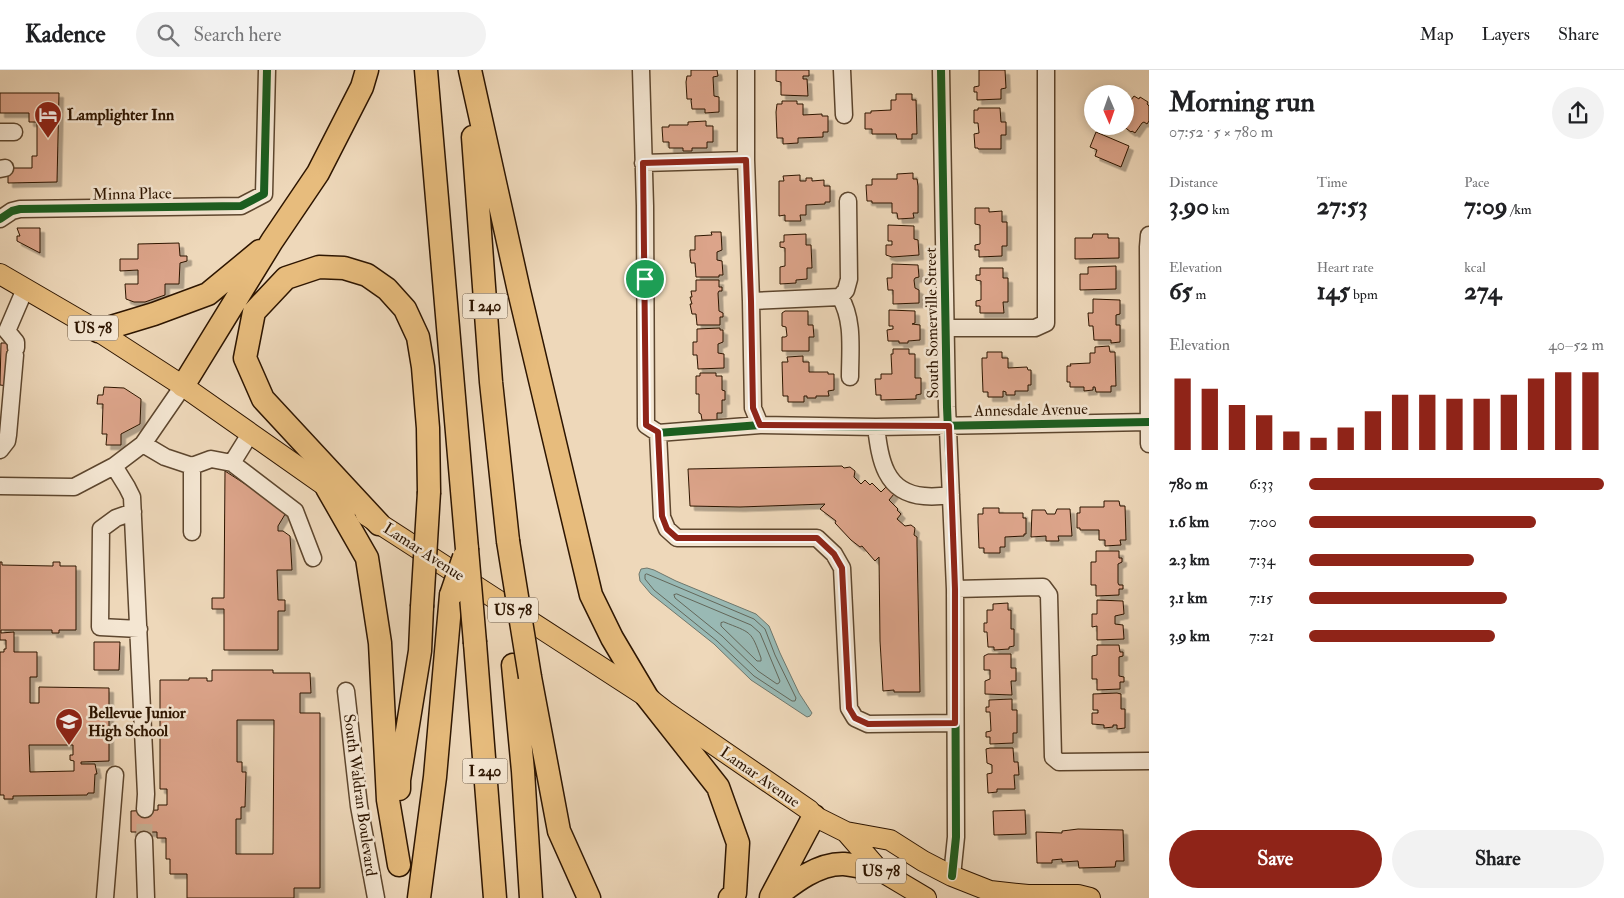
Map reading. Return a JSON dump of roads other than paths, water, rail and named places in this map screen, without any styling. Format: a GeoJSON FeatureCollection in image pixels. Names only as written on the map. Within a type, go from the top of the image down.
{"type":"FeatureCollection","features":[{"type":"Feature","properties":{"kind":"highway"},"geometry":{"type":"LineString","coordinates":[[183,386],[272,241],[318,172],[362,87],[367,70]]}},
{"type":"Feature","properties":{"kind":"highway","name":"I 240"},"geometry":{"type":"LineString","coordinates":[[426,70],[495,898]]}},
{"type":"Feature","properties":{"kind":"highway"},"geometry":{"type":"LineString","coordinates":[[469,70],[591,595],[612,638],[647,697],[718,787],[738,843],[735,893],[730,898]]}},
{"type":"Feature","properties":{"kind":"highway","name":"I 240"},"geometry":{"type":"LineString","coordinates":[[469,70],[491,382],[521,671],[523,771],[531,898]]}},
{"type":"Feature","properties":{"kind":"highway"},"geometry":{"type":"LineString","coordinates":[[98,331],[154,314],[208,294],[272,241]]}},
{"type":"Feature","properties":{"kind":"highway"},"geometry":{"type":"LineString","coordinates":[[379,524],[264,399],[245,358],[254,312],[286,278],[319,267],[344,268],[367,275],[387,289],[405,309],[418,337],[423,367],[428,428],[429,492],[420,651],[399,780],[399,865]]}},
{"type":"Feature","properties":{"kind":"highway"},"geometry":{"type":"LineString","coordinates":[[327,488],[367,558],[380,643],[388,800],[399,865],[414,898]]}},
{"type":"Feature","properties":{"kind":"highway"},"geometry":{"type":"LineString","coordinates":[[419,898],[435,777],[451,594],[467,549]]}},
{"type":"Feature","properties":{"kind":"highway"},"geometry":{"type":"LineString","coordinates":[[521,671],[559,831],[588,898]]}},
{"type":"Feature","properties":{"kind":"highway"},"geometry":{"type":"LineString","coordinates":[[770,898],[814,816]]}},
{"type":"Feature","properties":{"kind":"highway"},"geometry":{"type":"LineString","coordinates":[[774,898],[808,874],[824,868],[842,864],[879,870]]}},
{"type":"Feature","properties":{"kind":"main road","name":"Lamar Avenue"},"geometry":{"type":"LineString","coordinates":[[0,274],[98,331],[183,386],[379,524],[647,697],[809,810],[814,816],[846,832]]}},
{"type":"Feature","properties":{"kind":"main road","name":"US 78"},"geometry":{"type":"LineString","coordinates":[[846,832],[890,840],[923,861],[952,876],[990,891],[1028,895],[1078,895],[1090,898]]}},
{"type":"Feature","properties":{"kind":"main road","name":"US 78"},"geometry":{"type":"LineString","coordinates":[[846,832],[879,870],[926,898]]}},
{"type":"Feature","properties":{"kind":"street","name":"Minna Place"},"geometry":{"type":"LineString","coordinates":[[0,219],[12,211],[20,209],[241,206],[264,194],[267,70]]}},
{"type":"Feature","properties":{"kind":"street"},"geometry":{"type":"LineString","coordinates":[[641,70],[652,429],[662,516],[667,529],[677,538],[817,538],[834,554],[842,568],[848,699],[849,708],[855,718],[868,724],[955,723]]}},
{"type":"Feature","properties":{"kind":"street"},"geometry":{"type":"LineString","coordinates":[[746,70],[746,160],[753,408],[760,425]]}},
{"type":"Feature","properties":{"kind":"street"},"geometry":{"type":"LineString","coordinates":[[842,70],[844,115]]}},
{"type":"Feature","properties":{"kind":"street","name":"South Somerville Street"},"geometry":{"type":"LineString","coordinates":[[941,70],[946,328],[955,589],[956,837],[952,876]]}},
{"type":"Feature","properties":{"kind":"street"},"geometry":{"type":"LineString","coordinates":[[946,328],[1035,328],[1046,323],[1046,70]]}},
{"type":"Feature","properties":{"kind":"street"},"geometry":{"type":"LineString","coordinates":[[643,163],[746,160]]}},
{"type":"Feature","properties":{"kind":"street"},"geometry":{"type":"LineString","coordinates":[[751,301],[840,297],[846,290],[849,279],[848,200]]}},
{"type":"Feature","properties":{"kind":"street"},"geometry":{"type":"LineString","coordinates":[[1149,234],[1149,444]]}},
{"type":"Feature","properties":{"kind":"street"},"geometry":{"type":"LineString","coordinates":[[0,450],[8,435],[16,351],[16,342],[4,329],[25,289]]}},
{"type":"Feature","properties":{"kind":"street"},"geometry":{"type":"LineString","coordinates":[[840,297],[850,322],[850,377]]}},
{"type":"Feature","properties":{"kind":"street"},"geometry":{"type":"LineString","coordinates":[[0,486],[74,487],[114,466],[143,444],[183,386]]}},
{"type":"Feature","properties":{"kind":"street","name":"Annesdale Avenue"},"geometry":{"type":"LineString","coordinates":[[652,429],[760,425],[876,427],[1149,422]]}},
{"type":"Feature","properties":{"kind":"street"},"geometry":{"type":"LineString","coordinates":[[876,427],[882,465],[892,481],[906,492],[923,496],[951,496]]}},
{"type":"Feature","properties":{"kind":"street"},"geometry":{"type":"LineString","coordinates":[[232,463],[250,434]]}},
{"type":"Feature","properties":{"kind":"street"},"geometry":{"type":"LineString","coordinates":[[143,444],[165,457],[192,466],[211,459],[232,463],[295,511],[313,558]]}},
{"type":"Feature","properties":{"kind":"street"},"geometry":{"type":"LineString","coordinates":[[114,466],[132,497],[146,794],[145,809]]}},
{"type":"Feature","properties":{"kind":"street"},"geometry":{"type":"LineString","coordinates":[[192,466],[192,532]]}},
{"type":"Feature","properties":{"kind":"street"},"geometry":{"type":"LineString","coordinates":[[133,512],[116,518],[101,529],[100,627],[139,629]]}},
{"type":"Feature","properties":{"kind":"street"},"geometry":{"type":"LineString","coordinates":[[955,589],[1043,587],[1049,595],[1053,757],[1059,762],[1149,761]]}},
{"type":"Feature","properties":{"kind":"street","name":"South Waldran Boulevard"},"geometry":{"type":"LineString","coordinates":[[346,691],[359,806],[376,898]]}},
{"type":"Feature","properties":{"kind":"street"},"geometry":{"type":"LineString","coordinates":[[105,898],[115,775]]}},
{"type":"Feature","properties":{"kind":"street"},"geometry":{"type":"LineString","coordinates":[[144,840],[146,898]]}},
{"type":"Feature","properties":{"kind":"water"},"geometry":{"type":"Polygon","coordinates":[[[647,568],[756,614],[769,626],[799,693],[812,713],[810,716],[807,717],[751,680],[714,644],[651,594],[640,581],[639,574],[641,569],[647,568]]]}},
{"type":"Feature","properties":{"kind":"tunnel"},"geometry":{"type":"LineString","coordinates":[[144,840],[145,809]]}},
{"type":"Feature","properties":{"kind":"place","name":"Lamplighter Inn"},"geometry":{"type":"Point","coordinates":[48,139]}},
{"type":"Feature","properties":{"kind":"place","name":"Bellevue Junior High School"},"geometry":{"type":"Point","coordinates":[69,746]}}]}
